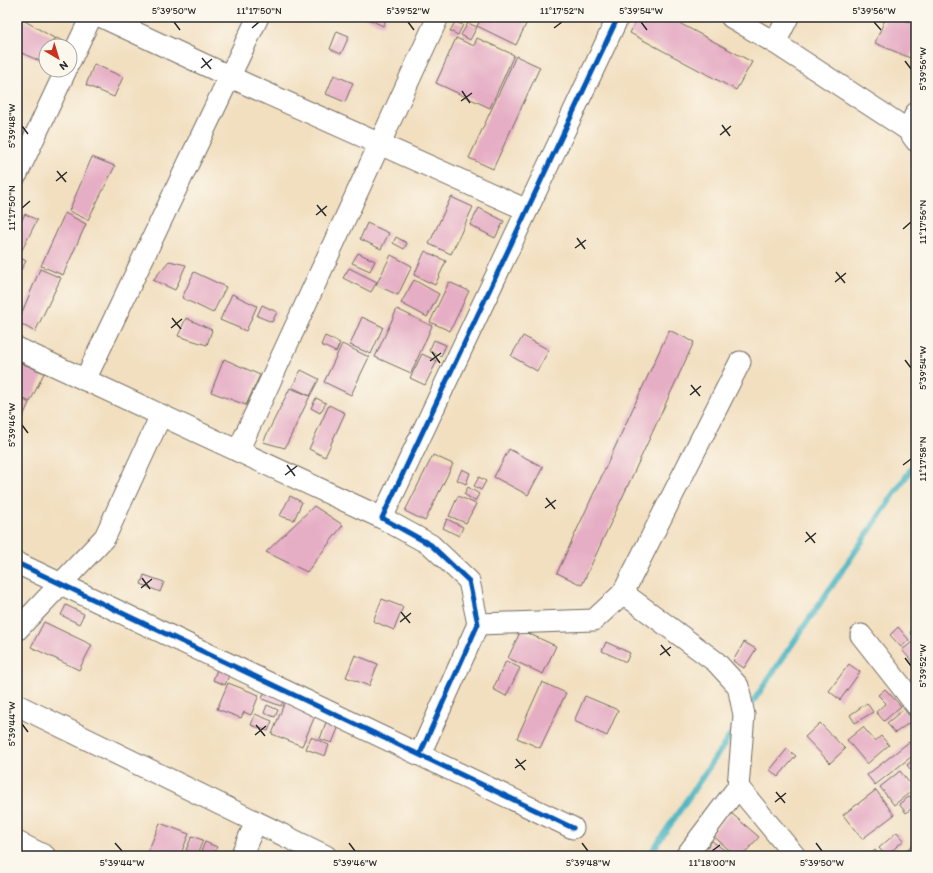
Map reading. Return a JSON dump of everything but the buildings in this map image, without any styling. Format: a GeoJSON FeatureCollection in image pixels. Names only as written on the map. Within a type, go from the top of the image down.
{"type":"FeatureCollection","features":[{"type":"Feature","properties":{"kind":"street"},"geometry":{"type":"LineString","coordinates":[[78,44],[91,17]]}},
{"type":"Feature","properties":{"kind":"street"},"geometry":{"type":"LineString","coordinates":[[102,17],[229,76],[527,210]]}},
{"type":"Feature","properties":{"kind":"street"},"geometry":{"type":"LineString","coordinates":[[85,380],[258,17]]}},
{"type":"Feature","properties":{"kind":"street"},"geometry":{"type":"LineString","coordinates":[[238,451],[438,17]]}},
{"type":"Feature","properties":{"kind":"street"},"geometry":{"type":"LineString","coordinates":[[382,518],[618,17]]}},
{"type":"Feature","properties":{"kind":"street"},"geometry":{"type":"LineString","coordinates":[[731,17],[913,128]]}},
{"type":"Feature","properties":{"kind":"street"},"geometry":{"type":"LineString","coordinates":[[775,43],[788,17]]}},
{"type":"Feature","properties":{"kind":"street"},"geometry":{"type":"LineString","coordinates":[[17,174],[62,78]]}},
{"type":"Feature","properties":{"kind":"street"},"geometry":{"type":"LineString","coordinates":[[17,348],[382,518],[431,545],[469,581],[478,624],[420,754]]}},
{"type":"Feature","properties":{"kind":"street"},"geometry":{"type":"LineString","coordinates":[[478,624],[594,620],[623,593],[740,362]]}},
{"type":"Feature","properties":{"kind":"street"},"geometry":{"type":"LineString","coordinates":[[17,630],[105,537],[161,414]]}},
{"type":"Feature","properties":{"kind":"street"},"geometry":{"type":"LineString","coordinates":[[17,563],[573,828]]}},
{"type":"Feature","properties":{"kind":"street"},"geometry":{"type":"LineString","coordinates":[[623,593],[716,662],[738,686],[744,715],[738,787],[686,856]]}},
{"type":"Feature","properties":{"kind":"street"},"geometry":{"type":"LineString","coordinates":[[861,635],[916,705]]}},
{"type":"Feature","properties":{"kind":"street"},"geometry":{"type":"LineString","coordinates":[[17,705],[326,856]]}},
{"type":"Feature","properties":{"kind":"street"},"geometry":{"type":"LineString","coordinates":[[738,787],[795,856]]}},
{"type":"Feature","properties":{"kind":"street"},"geometry":{"type":"LineString","coordinates":[[241,856],[256,822]]}},
{"type":"Feature","properties":{"kind":"street"},"geometry":{"type":"LineString","coordinates":[[17,842],[45,856]]}},
{"type":"Feature","properties":{"kind":"waterway"},"geometry":{"type":"LineString","coordinates":[[748,709],[916,462]]}},
{"type":"Feature","properties":{"kind":"waterway"},"geometry":{"type":"LineString","coordinates":[[649,856],[736,727]]}},
{"type":"Feature","properties":{"kind":"cycle path"},"geometry":{"type":"LineString","coordinates":[[420,754],[478,624],[469,581],[431,545],[382,518],[618,17]]}},
{"type":"Feature","properties":{"kind":"cycle path"},"geometry":{"type":"LineString","coordinates":[[17,563],[573,828]]}}]}
